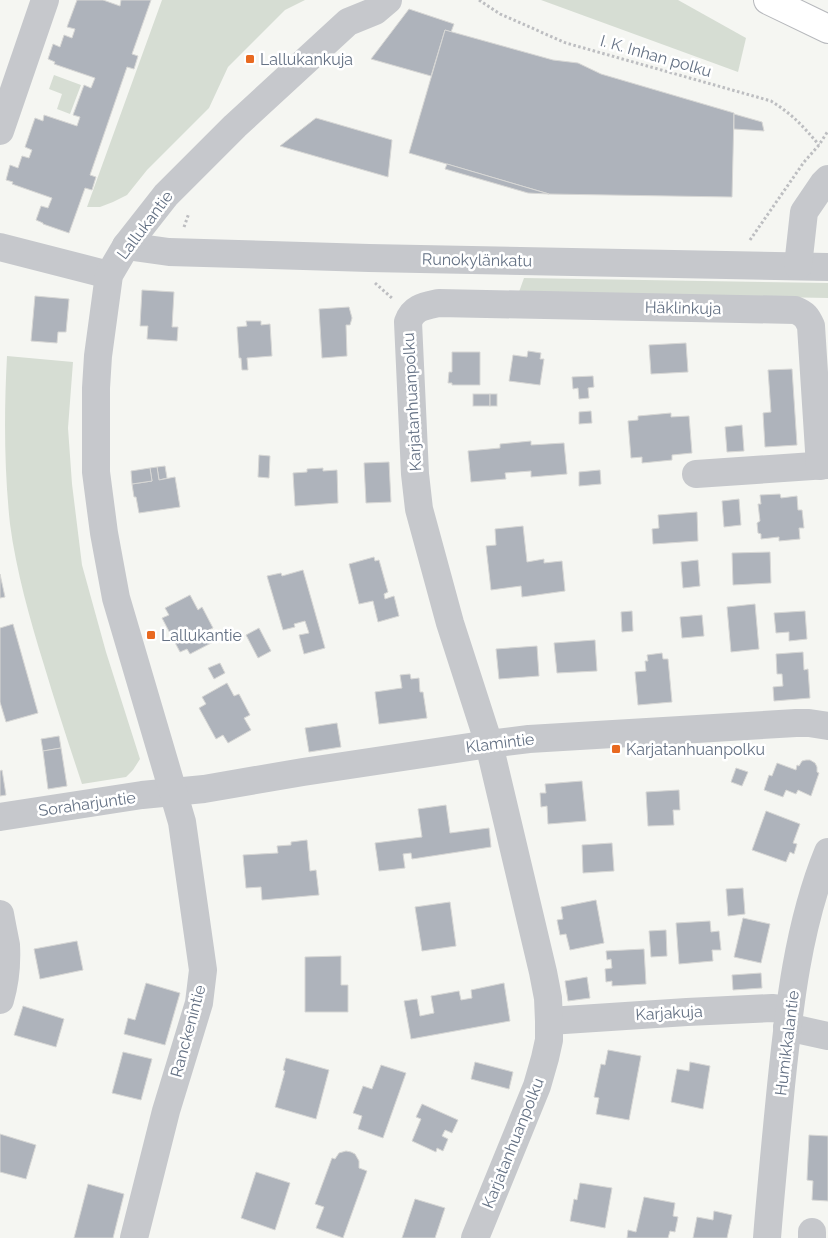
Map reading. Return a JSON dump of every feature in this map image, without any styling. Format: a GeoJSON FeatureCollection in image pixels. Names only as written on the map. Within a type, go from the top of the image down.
{"type":"FeatureCollection","features":[{"type":"Feature","properties":{"kind":"highway"},"geometry":{"type":"LineString","coordinates":[[768,0],[828,29]]}},
{"type":"Feature","properties":{"kind":"street"},"geometry":{"type":"LineString","coordinates":[[0,132],[45,0]]}},
{"type":"Feature","properties":{"kind":"street","name":"Lallukantie"},"geometry":{"type":"LineString","coordinates":[[174,791],[116,598],[104,533],[96,472],[98,356],[109,275],[126,246],[166,195],[184,176],[353,11],[375,12],[388,0]]}},
{"type":"Feature","properties":{"kind":"street"},"geometry":{"type":"LineString","coordinates":[[798,266],[804,212],[828,179]]}},
{"type":"Feature","properties":{"kind":"street","name":"Runokylänkatu"},"geometry":{"type":"LineString","coordinates":[[126,246],[169,252],[828,267]]}},
{"type":"Feature","properties":{"kind":"street"},"geometry":{"type":"LineString","coordinates":[[0,247],[109,275]]}},
{"type":"Feature","properties":{"kind":"street","name":"Häklinkuja"},"geometry":{"type":"LineString","coordinates":[[410,315],[421,307],[440,303],[796,310],[807,317],[811,326],[824,465],[696,474]]}},
{"type":"Feature","properties":{"kind":"street","name":"Karjatanhuanpolku"},"geometry":{"type":"LineString","coordinates":[[410,315],[408,322],[415,474],[419,509],[450,623],[489,744],[548,998],[550,1021],[549,1040],[537,1086],[475,1238]]}},
{"type":"Feature","properties":{"kind":"street","name":"Klamintie"},"geometry":{"type":"LineString","coordinates":[[174,791],[204,789],[303,772],[529,739],[810,722],[828,726]]}},
{"type":"Feature","properties":{"kind":"street","name":"Soraharjuntie"},"geometry":{"type":"LineString","coordinates":[[0,817],[174,791]]}},
{"type":"Feature","properties":{"kind":"street","name":"Ranckenintie"},"geometry":{"type":"LineString","coordinates":[[134,1238],[166,1111],[199,1003],[203,970],[182,822],[174,791]]}},
{"type":"Feature","properties":{"kind":"street","name":"Humikkalantie"},"geometry":{"type":"LineString","coordinates":[[767,1238],[788,1019],[800,951],[813,894],[828,852]]}},
{"type":"Feature","properties":{"kind":"street"},"geometry":{"type":"LineString","coordinates":[[0,914],[6,946],[3,989],[0,1000]]}},
{"type":"Feature","properties":{"kind":"street","name":"Karjakuja"},"geometry":{"type":"LineString","coordinates":[[550,1021],[772,1008],[788,1019],[828,1036]]}},
{"type":"Feature","properties":{"kind":"path","name":"I. K. Inhan polku"},"geometry":{"type":"LineString","coordinates":[[479,0],[500,14],[566,43],[771,102],[786,110],[800,122],[819,145]]}},
{"type":"Feature","properties":{"kind":"path"},"geometry":{"type":"LineString","coordinates":[[747,265],[750,239],[828,131]]}},
{"type":"Feature","properties":{"kind":"path","name":"Karjatanhuanpolku"},"geometry":{"type":"LineString","coordinates":[[370,278],[410,315]]}},
{"type":"Feature","properties":{"kind":"shaded area"},"geometry":{"type":"Polygon","coordinates":[[[162,0],[305,0],[285,10],[228,67],[209,108],[147,170],[127,195],[100,207],[87,207],[162,0]]]}},
{"type":"Feature","properties":{"kind":"shaded area"},"geometry":{"type":"Polygon","coordinates":[[[541,0],[678,0],[746,38],[738,72],[541,0]]]}},
{"type":"Feature","properties":{"kind":"shaded area"},"geometry":{"type":"Polygon","coordinates":[[[54,75],[81,85],[70,114],[57,109],[62,94],[49,89],[54,75]]]}},
{"type":"Feature","properties":{"kind":"shaded area"},"geometry":{"type":"Polygon","coordinates":[[[524,278],[828,283],[828,298],[519,292],[524,278]]]}},
{"type":"Feature","properties":{"kind":"shaded area"},"geometry":{"type":"Polygon","coordinates":[[[7,356],[73,362],[68,428],[72,484],[82,565],[106,652],[140,759],[126,777],[82,784],[34,630],[20,577],[10,524],[5,440],[7,356]]]}},
{"type":"Feature","properties":{"kind":"building"},"geometry":{"type":"Polygon","coordinates":[[[77,0],[103,0],[120,6],[121,0],[151,0],[132,54],[138,56],[134,69],[127,67],[90,175],[96,177],[92,190],[85,188],[69,233],[36,220],[41,206],[48,208],[52,198],[12,184],[13,182],[6,180],[10,165],[18,168],[22,156],[29,158],[32,150],[25,147],[35,118],[43,121],[44,115],[77,126],[80,117],[73,115],[84,85],[91,88],[95,78],[54,64],[55,62],[48,59],[53,44],[60,47],[64,35],[72,38],[75,29],[67,27],[77,0]]]}},
{"type":"Feature","properties":{"kind":"building"},"geometry":{"type":"Polygon","coordinates":[[[409,9],[454,24],[451,32],[445,30],[431,76],[371,59],[409,9]]]}},
{"type":"Feature","properties":{"kind":"building"},"geometry":{"type":"Polygon","coordinates":[[[445,30],[553,60],[578,63],[601,74],[734,113],[732,197],[549,194],[409,153],[445,30]]]}},
{"type":"Feature","properties":{"kind":"building"},"geometry":{"type":"Polygon","coordinates":[[[734,114],[762,122],[764,131],[734,129],[734,114]]]}},
{"type":"Feature","properties":{"kind":"building"},"geometry":{"type":"Polygon","coordinates":[[[316,118],[392,140],[388,177],[280,146],[316,118]]]}},
{"type":"Feature","properties":{"kind":"building"},"geometry":{"type":"Polygon","coordinates":[[[447,164],[549,194],[528,193],[445,169],[447,164]]]}},
{"type":"Feature","properties":{"kind":"building"},"geometry":{"type":"Polygon","coordinates":[[[142,290],[174,292],[172,327],[178,327],[177,341],[147,339],[148,326],[140,326],[142,290]]]}},
{"type":"Feature","properties":{"kind":"building"},"geometry":{"type":"Polygon","coordinates":[[[35,296],[69,299],[66,332],[58,332],[57,343],[31,341],[35,296]]]}},
{"type":"Feature","properties":{"kind":"building"},"geometry":{"type":"Polygon","coordinates":[[[349,307],[352,318],[350,325],[346,325],[347,356],[322,358],[319,309],[349,307]]]}},
{"type":"Feature","properties":{"kind":"building"},"geometry":{"type":"Polygon","coordinates":[[[246,321],[261,321],[261,325],[270,324],[272,356],[247,358],[248,370],[242,370],[241,358],[239,358],[237,327],[247,326],[246,321]]]}},
{"type":"Feature","properties":{"kind":"building"},"geometry":{"type":"Polygon","coordinates":[[[686,343],[688,372],[651,374],[649,345],[686,343]]]}},
{"type":"Feature","properties":{"kind":"building"},"geometry":{"type":"Polygon","coordinates":[[[528,351],[541,353],[540,359],[544,359],[540,385],[509,381],[513,355],[527,357],[528,351]]]}},
{"type":"Feature","properties":{"kind":"building"},"geometry":{"type":"Polygon","coordinates":[[[452,352],[480,352],[480,385],[452,385],[452,383],[448,383],[449,372],[452,372],[452,352]]]}},
{"type":"Feature","properties":{"kind":"building"},"geometry":{"type":"Polygon","coordinates":[[[792,369],[797,445],[765,447],[763,413],[771,412],[768,370],[792,369]]]}},
{"type":"Feature","properties":{"kind":"building"},"geometry":{"type":"Polygon","coordinates":[[[593,376],[594,387],[588,388],[589,398],[579,399],[578,388],[573,389],[572,377],[593,376]]]}},
{"type":"Feature","properties":{"kind":"building"},"geometry":{"type":"Polygon","coordinates":[[[473,394],[490,394],[490,406],[473,406],[473,394]]]}},
{"type":"Feature","properties":{"kind":"building"},"geometry":{"type":"Polygon","coordinates":[[[490,394],[497,394],[497,406],[490,406],[490,394]]]}},
{"type":"Feature","properties":{"kind":"building"},"geometry":{"type":"Polygon","coordinates":[[[591,411],[592,423],[579,424],[579,412],[591,411]]]}},
{"type":"Feature","properties":{"kind":"building"},"geometry":{"type":"Polygon","coordinates":[[[671,413],[671,417],[689,416],[692,453],[672,455],[672,460],[642,463],[642,457],[631,458],[628,421],[638,420],[638,416],[671,413]]]}},
{"type":"Feature","properties":{"kind":"building"},"geometry":{"type":"Polygon","coordinates":[[[742,425],[744,451],[727,452],[725,427],[742,425]]]}},
{"type":"Feature","properties":{"kind":"building"},"geometry":{"type":"Polygon","coordinates":[[[531,441],[531,445],[564,443],[567,474],[531,477],[531,471],[505,473],[506,479],[471,482],[468,451],[500,448],[500,444],[531,441]]]}},
{"type":"Feature","properties":{"kind":"building"},"geometry":{"type":"Polygon","coordinates":[[[259,455],[270,456],[269,478],[258,477],[259,455]]]}},
{"type":"Feature","properties":{"kind":"building"},"geometry":{"type":"Polygon","coordinates":[[[389,462],[391,502],[366,503],[364,463],[389,462]]]}},
{"type":"Feature","properties":{"kind":"building"},"geometry":{"type":"Polygon","coordinates":[[[165,466],[167,478],[159,480],[157,467],[165,466]]]}},
{"type":"Feature","properties":{"kind":"building"},"geometry":{"type":"Polygon","coordinates":[[[157,467],[159,480],[175,477],[180,507],[139,513],[132,484],[152,481],[150,468],[157,467]]]}},
{"type":"Feature","properties":{"kind":"building"},"geometry":{"type":"Polygon","coordinates":[[[150,468],[152,481],[132,484],[131,471],[150,468]]]}},
{"type":"Feature","properties":{"kind":"building"},"geometry":{"type":"Polygon","coordinates":[[[323,468],[323,471],[337,470],[338,503],[295,506],[293,473],[307,472],[307,469],[323,468]]]}},
{"type":"Feature","properties":{"kind":"building"},"geometry":{"type":"Polygon","coordinates":[[[600,470],[601,484],[579,486],[579,472],[600,470]]]}},
{"type":"Feature","properties":{"kind":"building"},"geometry":{"type":"Polygon","coordinates":[[[780,494],[781,498],[797,496],[798,510],[802,510],[804,528],[799,528],[800,539],[779,541],[779,537],[761,539],[761,534],[758,533],[757,523],[760,521],[758,504],[761,504],[760,495],[780,494]]]}},
{"type":"Feature","properties":{"kind":"building"},"geometry":{"type":"Polygon","coordinates":[[[739,499],[741,525],[724,527],[722,501],[739,499]]]}},
{"type":"Feature","properties":{"kind":"building"},"geometry":{"type":"Polygon","coordinates":[[[697,512],[698,541],[653,544],[652,529],[659,528],[658,515],[697,512]]]}},
{"type":"Feature","properties":{"kind":"building"},"geometry":{"type":"Polygon","coordinates":[[[523,526],[527,562],[544,559],[544,563],[562,561],[565,591],[522,597],[521,586],[491,590],[486,546],[496,545],[495,529],[523,526]]]}},
{"type":"Feature","properties":{"kind":"building"},"geometry":{"type":"Polygon","coordinates":[[[770,552],[771,583],[733,585],[732,553],[770,552]]]}},
{"type":"Feature","properties":{"kind":"building"},"geometry":{"type":"Polygon","coordinates":[[[374,557],[375,561],[379,560],[388,592],[384,594],[385,599],[394,596],[399,616],[378,622],[373,601],[359,604],[349,564],[374,557]]]}},
{"type":"Feature","properties":{"kind":"building"},"geometry":{"type":"Polygon","coordinates":[[[698,560],[700,586],[683,588],[681,562],[698,560]]]}},
{"type":"Feature","properties":{"kind":"building"},"geometry":{"type":"Polygon","coordinates":[[[303,570],[325,648],[304,654],[299,635],[309,633],[305,621],[294,624],[295,627],[283,630],[267,576],[281,573],[282,576],[303,570]]]}},
{"type":"Feature","properties":{"kind":"building"},"geometry":{"type":"Polygon","coordinates":[[[0,574],[5,597],[0,598],[0,574]]]}},
{"type":"Feature","properties":{"kind":"building"},"geometry":{"type":"Polygon","coordinates":[[[190,595],[198,610],[202,607],[213,628],[209,630],[215,641],[190,654],[187,649],[180,652],[162,618],[169,615],[165,608],[190,595]]]}},
{"type":"Feature","properties":{"kind":"building"},"geometry":{"type":"Polygon","coordinates":[[[755,604],[759,649],[731,652],[727,607],[755,604]]]}},
{"type":"Feature","properties":{"kind":"building"},"geometry":{"type":"Polygon","coordinates":[[[632,611],[633,631],[622,632],[621,612],[632,611]]]}},
{"type":"Feature","properties":{"kind":"building"},"geometry":{"type":"Polygon","coordinates":[[[805,611],[807,639],[789,641],[789,632],[776,633],[774,613],[805,611]]]}},
{"type":"Feature","properties":{"kind":"building"},"geometry":{"type":"Polygon","coordinates":[[[702,615],[704,636],[682,638],[680,617],[702,615]]]}},
{"type":"Feature","properties":{"kind":"building"},"geometry":{"type":"Polygon","coordinates":[[[13,624],[38,713],[6,722],[0,702],[0,628],[13,624]]]}},
{"type":"Feature","properties":{"kind":"building"},"geometry":{"type":"Polygon","coordinates":[[[259,628],[271,651],[258,658],[246,635],[259,628]]]}},
{"type":"Feature","properties":{"kind":"building"},"geometry":{"type":"Polygon","coordinates":[[[595,640],[597,671],[557,673],[554,643],[595,640]]]}},
{"type":"Feature","properties":{"kind":"building"},"geometry":{"type":"Polygon","coordinates":[[[537,646],[539,676],[499,679],[496,649],[537,646]]]}},
{"type":"Feature","properties":{"kind":"building"},"geometry":{"type":"Polygon","coordinates":[[[803,652],[804,670],[808,669],[810,698],[774,701],[773,687],[783,686],[782,674],[777,674],[776,654],[803,652]]]}},
{"type":"Feature","properties":{"kind":"building"},"geometry":{"type":"Polygon","coordinates":[[[662,653],[663,659],[668,659],[672,702],[638,705],[635,672],[646,671],[645,661],[648,661],[647,655],[662,653]]]}},
{"type":"Feature","properties":{"kind":"building"},"geometry":{"type":"Polygon","coordinates":[[[220,663],[225,673],[214,679],[208,668],[220,663]]]}},
{"type":"Feature","properties":{"kind":"building"},"geometry":{"type":"Polygon","coordinates":[[[410,674],[411,679],[419,678],[420,692],[423,692],[427,718],[379,724],[375,692],[402,688],[400,675],[410,674]]]}},
{"type":"Feature","properties":{"kind":"building"},"geometry":{"type":"Polygon","coordinates":[[[227,683],[234,696],[239,694],[250,715],[244,718],[251,730],[228,743],[223,735],[216,739],[199,708],[206,704],[202,697],[227,683]]]}},
{"type":"Feature","properties":{"kind":"building"},"geometry":{"type":"Polygon","coordinates":[[[337,723],[341,747],[309,752],[305,728],[337,723]]]}},
{"type":"Feature","properties":{"kind":"building"},"geometry":{"type":"Polygon","coordinates":[[[59,736],[61,748],[43,751],[41,739],[59,736]]]}},
{"type":"Feature","properties":{"kind":"building"},"geometry":{"type":"Polygon","coordinates":[[[61,748],[67,786],[48,789],[43,751],[61,748]]]}},
{"type":"Feature","properties":{"kind":"building"},"geometry":{"type":"Polygon","coordinates":[[[806,760],[815,763],[819,773],[811,796],[798,790],[796,794],[786,790],[783,797],[764,790],[769,775],[772,776],[777,763],[796,770],[797,765],[799,766],[802,761],[806,760]]]}},
{"type":"Feature","properties":{"kind":"building"},"geometry":{"type":"Polygon","coordinates":[[[736,768],[748,772],[742,786],[731,782],[736,768]]]}},
{"type":"Feature","properties":{"kind":"building"},"geometry":{"type":"Polygon","coordinates":[[[2,770],[6,795],[0,796],[0,771],[2,770]]]}},
{"type":"Feature","properties":{"kind":"building"},"geometry":{"type":"Polygon","coordinates":[[[582,781],[586,821],[548,824],[547,806],[541,807],[540,793],[546,793],[545,784],[582,781]]]}},
{"type":"Feature","properties":{"kind":"building"},"geometry":{"type":"Polygon","coordinates":[[[679,790],[680,810],[673,810],[674,825],[648,826],[646,792],[679,790]]]}},
{"type":"Feature","properties":{"kind":"building"},"geometry":{"type":"Polygon","coordinates":[[[446,805],[450,833],[489,828],[491,847],[412,859],[411,853],[403,854],[405,868],[379,871],[375,843],[422,837],[418,809],[446,805]]]}},
{"type":"Feature","properties":{"kind":"building"},"geometry":{"type":"Polygon","coordinates":[[[766,811],[800,824],[793,843],[797,844],[794,854],[790,852],[786,862],[752,850],[766,811]]]}},
{"type":"Feature","properties":{"kind":"building"},"geometry":{"type":"Polygon","coordinates":[[[307,840],[310,871],[316,870],[319,895],[262,900],[261,887],[246,888],[243,855],[278,853],[277,846],[291,845],[291,842],[307,840]]]}},
{"type":"Feature","properties":{"kind":"building"},"geometry":{"type":"Polygon","coordinates":[[[612,843],[614,871],[583,873],[582,845],[612,843]]]}},
{"type":"Feature","properties":{"kind":"building"},"geometry":{"type":"Polygon","coordinates":[[[743,888],[745,914],[728,916],[726,889],[743,888]]]}},
{"type":"Feature","properties":{"kind":"building"},"geometry":{"type":"Polygon","coordinates":[[[596,900],[604,943],[570,950],[566,934],[560,935],[557,920],[563,919],[561,907],[596,900]]]}},
{"type":"Feature","properties":{"kind":"building"},"geometry":{"type":"Polygon","coordinates":[[[450,902],[456,946],[422,951],[415,907],[450,902]]]}},
{"type":"Feature","properties":{"kind":"building"},"geometry":{"type":"Polygon","coordinates":[[[743,918],[770,924],[761,963],[734,957],[743,918]]]}},
{"type":"Feature","properties":{"kind":"building"},"geometry":{"type":"Polygon","coordinates":[[[710,921],[711,932],[719,931],[721,950],[712,950],[713,961],[679,964],[676,923],[710,921]]]}},
{"type":"Feature","properties":{"kind":"building"},"geometry":{"type":"Polygon","coordinates":[[[666,930],[667,956],[651,957],[649,931],[666,930]]]}},
{"type":"Feature","properties":{"kind":"building"},"geometry":{"type":"Polygon","coordinates":[[[77,941],[83,970],[40,979],[34,949],[77,941]]]}},
{"type":"Feature","properties":{"kind":"building"},"geometry":{"type":"Polygon","coordinates":[[[644,949],[646,984],[612,986],[612,981],[606,982],[605,969],[612,968],[611,959],[607,960],[606,951],[644,949]]]}},
{"type":"Feature","properties":{"kind":"building"},"geometry":{"type":"Polygon","coordinates":[[[341,956],[341,985],[348,985],[348,1012],[305,1012],[305,957],[341,956]]]}},
{"type":"Feature","properties":{"kind":"building"},"geometry":{"type":"Polygon","coordinates":[[[761,973],[762,988],[733,990],[732,975],[761,973]]]}},
{"type":"Feature","properties":{"kind":"building"},"geometry":{"type":"Polygon","coordinates":[[[587,977],[590,998],[568,1001],[565,981],[587,977]]]}},
{"type":"Feature","properties":{"kind":"building"},"geometry":{"type":"Polygon","coordinates":[[[146,983],[180,993],[165,1045],[124,1034],[128,1018],[135,1020],[146,983]]]}},
{"type":"Feature","properties":{"kind":"building"},"geometry":{"type":"Polygon","coordinates":[[[504,983],[510,1021],[411,1039],[404,1001],[417,999],[420,1016],[434,1013],[431,996],[459,991],[461,1000],[472,998],[471,990],[504,983]]]}},
{"type":"Feature","properties":{"kind":"building"},"geometry":{"type":"Polygon","coordinates":[[[23,1006],[64,1019],[56,1047],[14,1035],[23,1006]]]}},
{"type":"Feature","properties":{"kind":"building"},"geometry":{"type":"Polygon","coordinates":[[[608,1050],[641,1056],[629,1120],[596,1114],[599,1098],[594,1097],[601,1064],[605,1065],[608,1050]]]}},
{"type":"Feature","properties":{"kind":"building"},"geometry":{"type":"Polygon","coordinates":[[[123,1052],[152,1059],[141,1100],[112,1093],[123,1052]]]}},
{"type":"Feature","properties":{"kind":"building"},"geometry":{"type":"Polygon","coordinates":[[[286,1058],[329,1070],[316,1119],[275,1107],[285,1071],[283,1070],[286,1058]]]}},
{"type":"Feature","properties":{"kind":"building"},"geometry":{"type":"Polygon","coordinates":[[[475,1062],[513,1072],[509,1089],[471,1079],[475,1062]]]}},
{"type":"Feature","properties":{"kind":"building"},"geometry":{"type":"Polygon","coordinates":[[[690,1062],[710,1066],[703,1109],[671,1102],[677,1069],[689,1071],[690,1062]]]}},
{"type":"Feature","properties":{"kind":"building"},"geometry":{"type":"Polygon","coordinates":[[[381,1065],[406,1073],[383,1138],[358,1129],[362,1116],[353,1113],[363,1086],[372,1089],[381,1065]]]}},
{"type":"Feature","properties":{"kind":"building"},"geometry":{"type":"Polygon","coordinates":[[[422,1104],[458,1120],[452,1133],[445,1130],[442,1136],[448,1139],[443,1151],[437,1148],[436,1152],[412,1141],[421,1119],[416,1117],[422,1104]]]}},
{"type":"Feature","properties":{"kind":"building"},"geometry":{"type":"Polygon","coordinates":[[[0,1134],[36,1145],[26,1179],[0,1172],[0,1134]]]}},
{"type":"Feature","properties":{"kind":"building"},"geometry":{"type":"Polygon","coordinates":[[[809,1135],[828,1136],[828,1201],[812,1200],[813,1181],[807,1180],[809,1135]]]}},
{"type":"Feature","properties":{"kind":"building"},"geometry":{"type":"Polygon","coordinates":[[[346,1151],[355,1154],[359,1161],[359,1168],[367,1171],[343,1238],[316,1228],[324,1207],[315,1204],[332,1158],[335,1159],[339,1153],[346,1151]]]}},
{"type":"Feature","properties":{"kind":"building"},"geometry":{"type":"Polygon","coordinates":[[[256,1172],[290,1183],[275,1230],[241,1218],[256,1172]]]}},
{"type":"Feature","properties":{"kind":"building"},"geometry":{"type":"Polygon","coordinates":[[[580,1183],[612,1188],[605,1228],[570,1221],[574,1199],[577,1200],[580,1183]]]}},
{"type":"Feature","properties":{"kind":"building"},"geometry":{"type":"Polygon","coordinates":[[[88,1184],[124,1194],[113,1238],[74,1238],[88,1184]]]}},
{"type":"Feature","properties":{"kind":"building"},"geometry":{"type":"Polygon","coordinates":[[[644,1197],[675,1203],[673,1216],[678,1217],[675,1232],[670,1231],[668,1238],[627,1238],[628,1230],[636,1232],[644,1197]]]}},
{"type":"Feature","properties":{"kind":"building"},"geometry":{"type":"Polygon","coordinates":[[[415,1199],[445,1208],[435,1238],[402,1238],[415,1199]]]}},
{"type":"Feature","properties":{"kind":"building"},"geometry":{"type":"Polygon","coordinates":[[[714,1211],[732,1215],[727,1238],[693,1238],[697,1217],[713,1220],[714,1211]]]}},
{"type":"Feature","properties":{"kind":"place","name":"Lallukankuja"},"geometry":{"type":"Point","coordinates":[250,59]}},
{"type":"Feature","properties":{"kind":"place","name":"Lallukantie"},"geometry":{"type":"Point","coordinates":[151,635]}},
{"type":"Feature","properties":{"kind":"place","name":"Karjatanhuanpolku"},"geometry":{"type":"Point","coordinates":[616,749]}}]}
